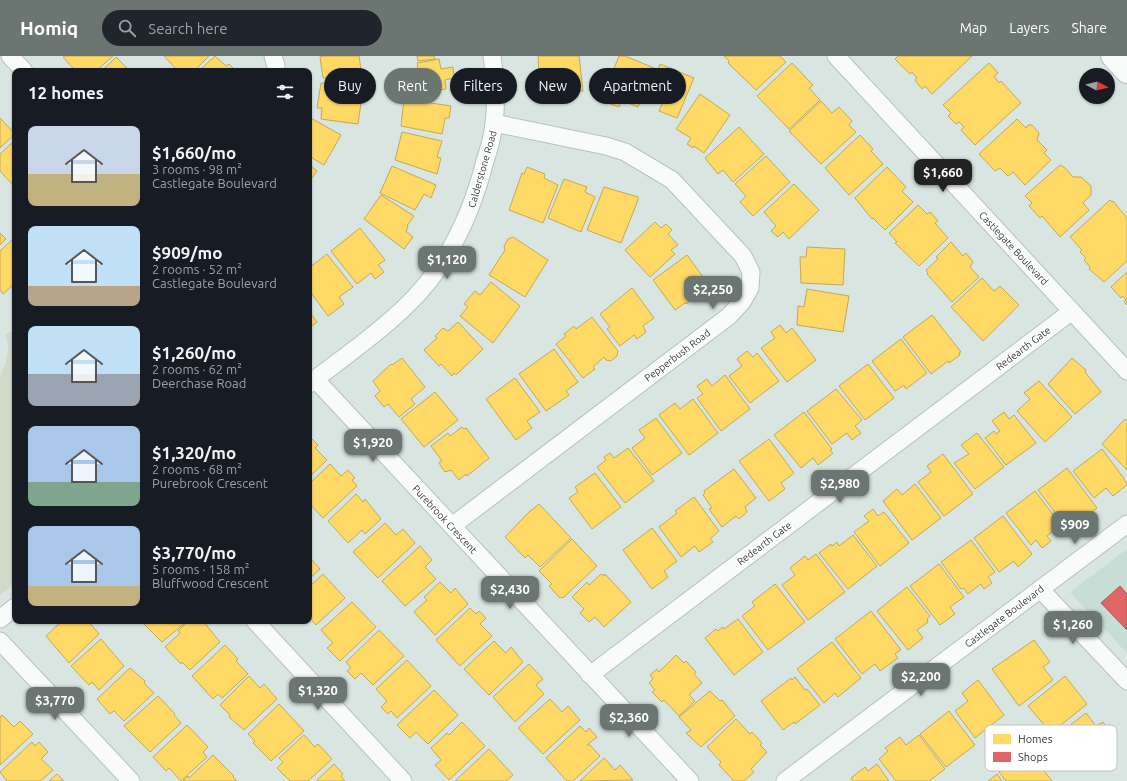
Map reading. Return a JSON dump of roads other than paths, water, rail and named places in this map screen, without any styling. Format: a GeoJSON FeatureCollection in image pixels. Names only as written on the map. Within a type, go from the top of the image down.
{"type":"FeatureCollection","features":[{"type":"Feature","properties":{"kind":"main road"},"geometry":{"type":"LineString","coordinates":[[1112,56],[1127,72]]}},
{"type":"Feature","properties":{"kind":"street"},"geometry":{"type":"LineString","coordinates":[[10,56],[21,68]]}},
{"type":"Feature","properties":{"kind":"street"},"geometry":{"type":"LineString","coordinates":[[273,56],[275,68]]}},
{"type":"Feature","properties":{"kind":"street","name":"Calderstone Road"},"geometry":{"type":"LineString","coordinates":[[312,382],[404,308],[424,287],[435,272],[466,220],[477,192],[494,123],[494,71],[492,56]]}},
{"type":"Feature","properties":{"kind":"street","name":"Castlegate Boulevard"},"geometry":{"type":"LineString","coordinates":[[836,56],[1127,371]]}},
{"type":"Feature","properties":{"kind":"street","name":"Pepperbush Road"},"geometry":{"type":"LineString","coordinates":[[452,526],[730,316],[742,302],[750,288],[751,272],[743,256],[672,180],[652,167],[625,152],[606,146],[494,123]]}},
{"type":"Feature","properties":{"kind":"street","name":"Redearth Gate"},"geometry":{"type":"LineString","coordinates":[[590,674],[1072,311]]}},
{"type":"Feature","properties":{"kind":"street","name":"Purebrook Crescent"},"geometry":{"type":"LineString","coordinates":[[312,382],[452,526],[690,781]]}},
{"type":"Feature","properties":{"kind":"street","name":"Castlegate Boulevard"},"geometry":{"type":"LineString","coordinates":[[784,781],[1127,524]]}},
{"type":"Feature","properties":{"kind":"street"},"geometry":{"type":"LineString","coordinates":[[1040,589],[1127,681]]}},
{"type":"Feature","properties":{"kind":"street"},"geometry":{"type":"LineString","coordinates":[[0,619],[12,610]]}},
{"type":"Feature","properties":{"kind":"street"},"geometry":{"type":"LineString","coordinates":[[258,624],[403,781]]}},
{"type":"Feature","properties":{"kind":"street"},"geometry":{"type":"LineString","coordinates":[[0,641],[131,781]]}}]}
